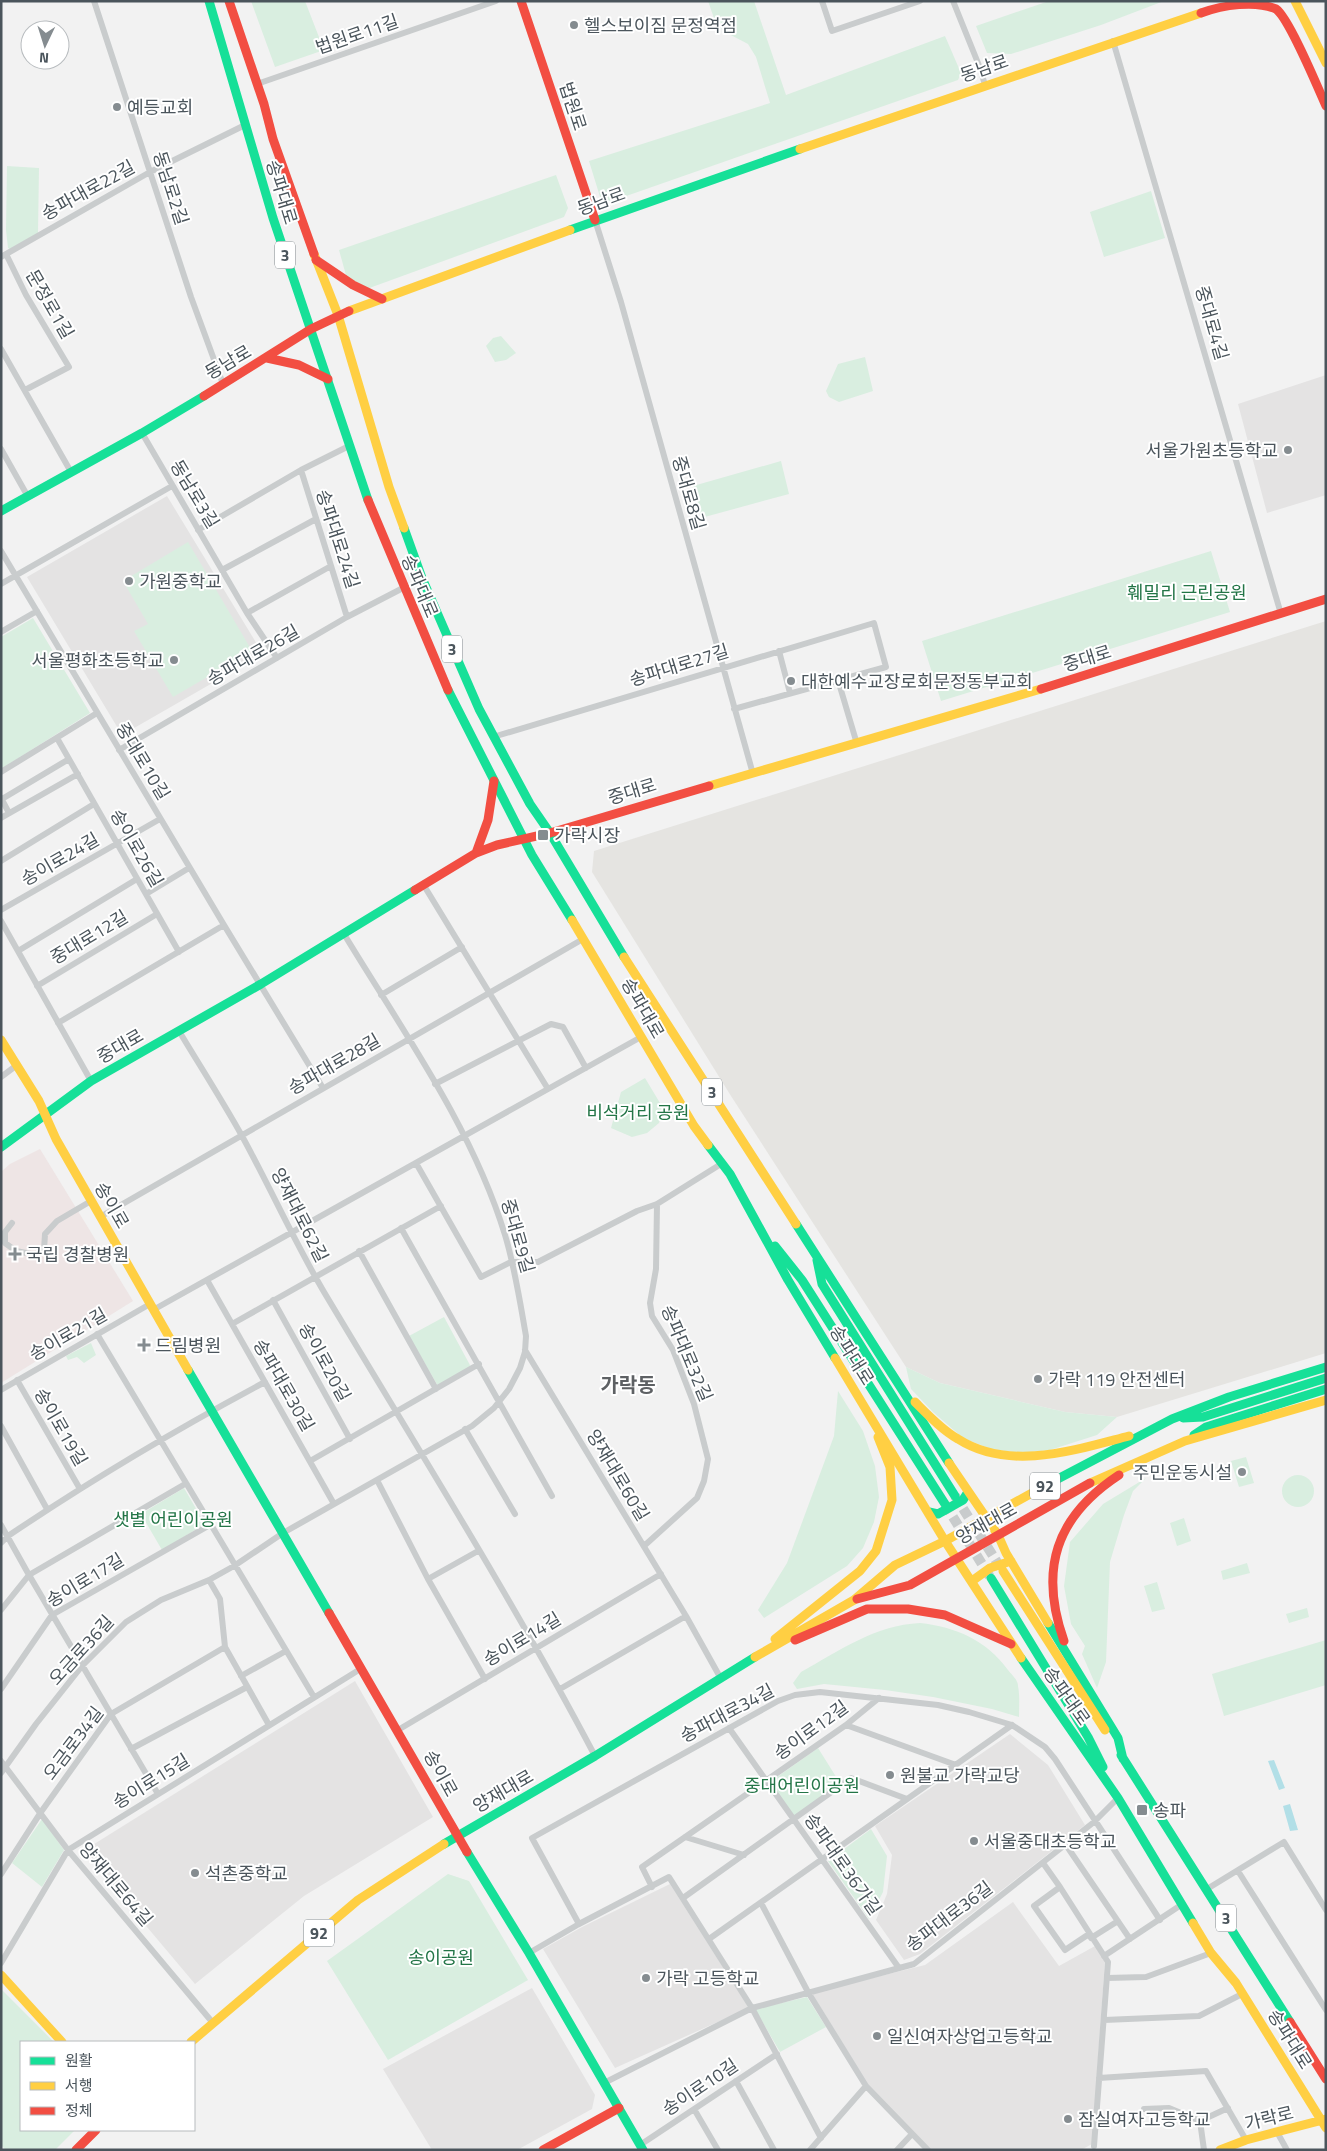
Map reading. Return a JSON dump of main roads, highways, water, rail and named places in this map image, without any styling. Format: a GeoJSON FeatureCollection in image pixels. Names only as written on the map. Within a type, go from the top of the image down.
{"type":"FeatureCollection","features":[{"type":"Feature","properties":{"kind":"main road","name":"송파대로"},"geometry":{"type":"LineString","coordinates":[[209,1],[300,304],[311,329],[368,501],[403,588],[460,716],[524,840],[694,1126],[730,1174],[788,1280],[945,1541],[1011,1644],[1118,1798],[1211,1953],[1242,1994],[1324,2122]]}},
{"type":"Feature","properties":{"kind":"main road","name":"송파대로"},"geometry":{"type":"LineString","coordinates":[[229,1],[273,139],[316,260],[338,315],[389,487],[426,588],[475,700],[530,804],[550,833],[608,932],[901,1387]]}},
{"type":"Feature","properties":{"kind":"main road","name":"법원로"},"geometry":{"type":"LineString","coordinates":[[522,1],[595,220]]}},
{"type":"Feature","properties":{"kind":"main road"},"geometry":{"type":"LineString","coordinates":[[1295,1],[1326,63]]}},
{"type":"Feature","properties":{"kind":"main road","name":"동남로"},"geometry":{"type":"LineString","coordinates":[[1,511],[142,433],[267,358],[311,329],[338,315],[595,220],[985,84],[1224,5],[1247,2],[1268,5],[1278,10],[1284,18],[1326,106]]}},
{"type":"Feature","properties":{"kind":"main road"},"geometry":{"type":"LineString","coordinates":[[316,260],[353,285],[382,300]]}},
{"type":"Feature","properties":{"kind":"main road"},"geometry":{"type":"LineString","coordinates":[[267,358],[296,362],[312,369],[328,380]]}},
{"type":"Feature","properties":{"kind":"main road","name":"중대로"},"geometry":{"type":"LineString","coordinates":[[1,1147],[91,1081],[261,984],[476,853],[497,844],[524,840],[550,833],[858,744],[1326,600]]}},
{"type":"Feature","properties":{"kind":"main road"},"geometry":{"type":"LineString","coordinates":[[476,853],[488,820],[494,781]]}},
{"type":"Feature","properties":{"kind":"main road","name":"송이로"},"geometry":{"type":"LineString","coordinates":[[1,1040],[17,1065],[91,1201],[211,1412],[398,1730],[457,1836],[529,1954],[641,2147]]}},
{"type":"Feature","properties":{"kind":"main road","name":"3"},"geometry":{"type":"LineString","coordinates":[[763,1232],[802,1280],[945,1504]]}},
{"type":"Feature","properties":{"kind":"main road","name":"3"},"geometry":{"type":"LineString","coordinates":[[815,1254],[822,1284],[955,1496]]}},
{"type":"Feature","properties":{"kind":"main road","name":"양재대로"},"geometry":{"type":"LineString","coordinates":[[192,2041],[358,1900],[457,1836],[595,1756],[720,1677],[854,1600],[895,1565],[945,1541],[1172,1419],[1228,1397],[1326,1367]]}},
{"type":"Feature","properties":{"kind":"main road","name":"양재대로"},"geometry":{"type":"LineString","coordinates":[[1172,1419],[1203,1417],[1326,1378]]}},
{"type":"Feature","properties":{"kind":"main road"},"geometry":{"type":"LineString","coordinates":[[901,1387],[937,1423],[960,1440],[983,1451],[1006,1455],[1030,1456],[1056,1453],[1145,1432]]}},
{"type":"Feature","properties":{"kind":"main road"},"geometry":{"type":"LineString","coordinates":[[901,1387],[968,1492],[998,1535],[1011,1560],[1118,1738],[1123,1760]]}},
{"type":"Feature","properties":{"kind":"main road","name":"양재대로"},"geometry":{"type":"LineString","coordinates":[[1185,1441],[1206,1427],[1326,1390]]}},
{"type":"Feature","properties":{"kind":"main road","name":"양재대로"},"geometry":{"type":"LineString","coordinates":[[854,1600],[910,1585],[1089,1484],[1185,1441],[1326,1400]]}},
{"type":"Feature","properties":{"kind":"main road"},"geometry":{"type":"LineString","coordinates":[[751,1659],[860,1571],[876,1551],[892,1500],[890,1467],[868,1411]]}},
{"type":"Feature","properties":{"kind":"main road"},"geometry":{"type":"LineString","coordinates":[[1070,1659],[1055,1615],[1053,1593],[1053,1571],[1064,1530],[1072,1517],[1092,1494],[1145,1458]]}},
{"type":"Feature","properties":{"kind":"main road"},"geometry":{"type":"LineString","coordinates":[[929,1512],[938,1514],[963,1500],[968,1492]]}},
{"type":"Feature","properties":{"kind":"main road"},"geometry":{"type":"LineString","coordinates":[[972,1581],[1005,1561],[1011,1560]]}},
{"type":"Feature","properties":{"kind":"main road","name":"3"},"geometry":{"type":"LineString","coordinates":[[1003,1571],[1123,1760]]}},
{"type":"Feature","properties":{"kind":"main road","name":"3"},"geometry":{"type":"LineString","coordinates":[[991,1578],[1088,1737],[1118,1798]]}},
{"type":"Feature","properties":{"kind":"main road"},"geometry":{"type":"LineString","coordinates":[[751,1659],[867,1609],[908,1609],[938,1614],[975,1626],[1011,1644]]}},
{"type":"Feature","properties":{"kind":"main road","name":"송파대로"},"geometry":{"type":"LineString","coordinates":[[1123,1760],[1207,1889],[1326,2079]]}},
{"type":"Feature","properties":{"kind":"main road"},"geometry":{"type":"LineString","coordinates":[[1,1975],[61,2041]]}},
{"type":"Feature","properties":{"kind":"main road"},"geometry":{"type":"LineString","coordinates":[[543,2150],[619,2108]]}},
{"type":"Feature","properties":{"kind":"main road","name":"가락로"},"geometry":{"type":"LineString","coordinates":[[1220,2150],[1246,2140],[1324,2122]]}},
{"type":"Feature","properties":{"kind":"main road"},"geometry":{"type":"LineString","coordinates":[[76,2150],[95,2131]]}},
{"type":"Feature","properties":{"kind":"water"},"geometry":{"type":"Polygon","coordinates":[[[1274,1760],[1285,1788],[1279,1790],[1268,1761],[1274,1760]]]}},
{"type":"Feature","properties":{"kind":"water"},"geometry":{"type":"Polygon","coordinates":[[[1290,1804],[1298,1830],[1290,1831],[1283,1806],[1290,1804]]]}},
{"type":"Feature","properties":{"kind":"tunnel"},"geometry":{"type":"LineString","coordinates":[[955,1496],[1002,1570]]}},
{"type":"Feature","properties":{"kind":"tunnel"},"geometry":{"type":"LineString","coordinates":[[945,1504],[990,1577]]}},
{"type":"Feature","properties":{"kind":"place","name":"헬스보이짐 문정역점"},"geometry":{"type":"Point","coordinates":[574,25]}},
{"type":"Feature","properties":{"kind":"place","name":"예등교회"},"geometry":{"type":"Point","coordinates":[117,107]}},
{"type":"Feature","properties":{"kind":"place","name":"서울가원초등학교"},"geometry":{"type":"Point","coordinates":[1288,450]}},
{"type":"Feature","properties":{"kind":"place","name":"가원중학교"},"geometry":{"type":"Point","coordinates":[129,581]}},
{"type":"Feature","properties":{"kind":"place","name":"서울평화초등학교"},"geometry":{"type":"Point","coordinates":[174,660]}},
{"type":"Feature","properties":{"kind":"place","name":"대한예수교장로회문정동부교회"},"geometry":{"type":"Point","coordinates":[791,681]}},
{"type":"Feature","properties":{"kind":"place","name":"가락시장"},"geometry":{"type":"Point","coordinates":[543,835]}},
{"type":"Feature","properties":{"kind":"place","name":"국립 경찰병원"},"geometry":{"type":"Point","coordinates":[15,1254]}},
{"type":"Feature","properties":{"kind":"place","name":"드림병원"},"geometry":{"type":"Point","coordinates":[144,1345]}},
{"type":"Feature","properties":{"kind":"place","name":"가락 119 안전센터"},"geometry":{"type":"Point","coordinates":[1038,1379]}},
{"type":"Feature","properties":{"kind":"place","name":"주민운동시설"},"geometry":{"type":"Point","coordinates":[1242,1472]}},
{"type":"Feature","properties":{"kind":"place","name":"원불교 가락교당"},"geometry":{"type":"Point","coordinates":[890,1775]}},
{"type":"Feature","properties":{"kind":"place","name":"송파"},"geometry":{"type":"Point","coordinates":[1142,1810]}},
{"type":"Feature","properties":{"kind":"place","name":"서울중대초등학교"},"geometry":{"type":"Point","coordinates":[974,1841]}},
{"type":"Feature","properties":{"kind":"place","name":"석촌중학교"},"geometry":{"type":"Point","coordinates":[195,1873]}},
{"type":"Feature","properties":{"kind":"place","name":"가락 고등학교"},"geometry":{"type":"Point","coordinates":[646,1978]}},
{"type":"Feature","properties":{"kind":"place","name":"일신여자상업고등학교"},"geometry":{"type":"Point","coordinates":[877,2036]}},
{"type":"Feature","properties":{"kind":"place","name":"잠실여자고등학교"},"geometry":{"type":"Point","coordinates":[1068,2119]}},
{"type":"Feature","properties":{"kind":"district","name":"가락동"},"geometry":{"type":"Point","coordinates":[628,1384]}},
{"type":"Feature","properties":{"kind":"park label","name":"훼밀리 근린공원"},"geometry":{"type":"Point","coordinates":[1187,592]}},
{"type":"Feature","properties":{"kind":"park label","name":"비석거리 공원"},"geometry":{"type":"Point","coordinates":[638,1112]}},
{"type":"Feature","properties":{"kind":"park label","name":"샛별 어린이공원"},"geometry":{"type":"Point","coordinates":[173,1519]}},
{"type":"Feature","properties":{"kind":"park label","name":"중대어린이공원"},"geometry":{"type":"Point","coordinates":[802,1785]}},
{"type":"Feature","properties":{"kind":"park label","name":"송이공원"},"geometry":{"type":"Point","coordinates":[441,1957]}}]}
